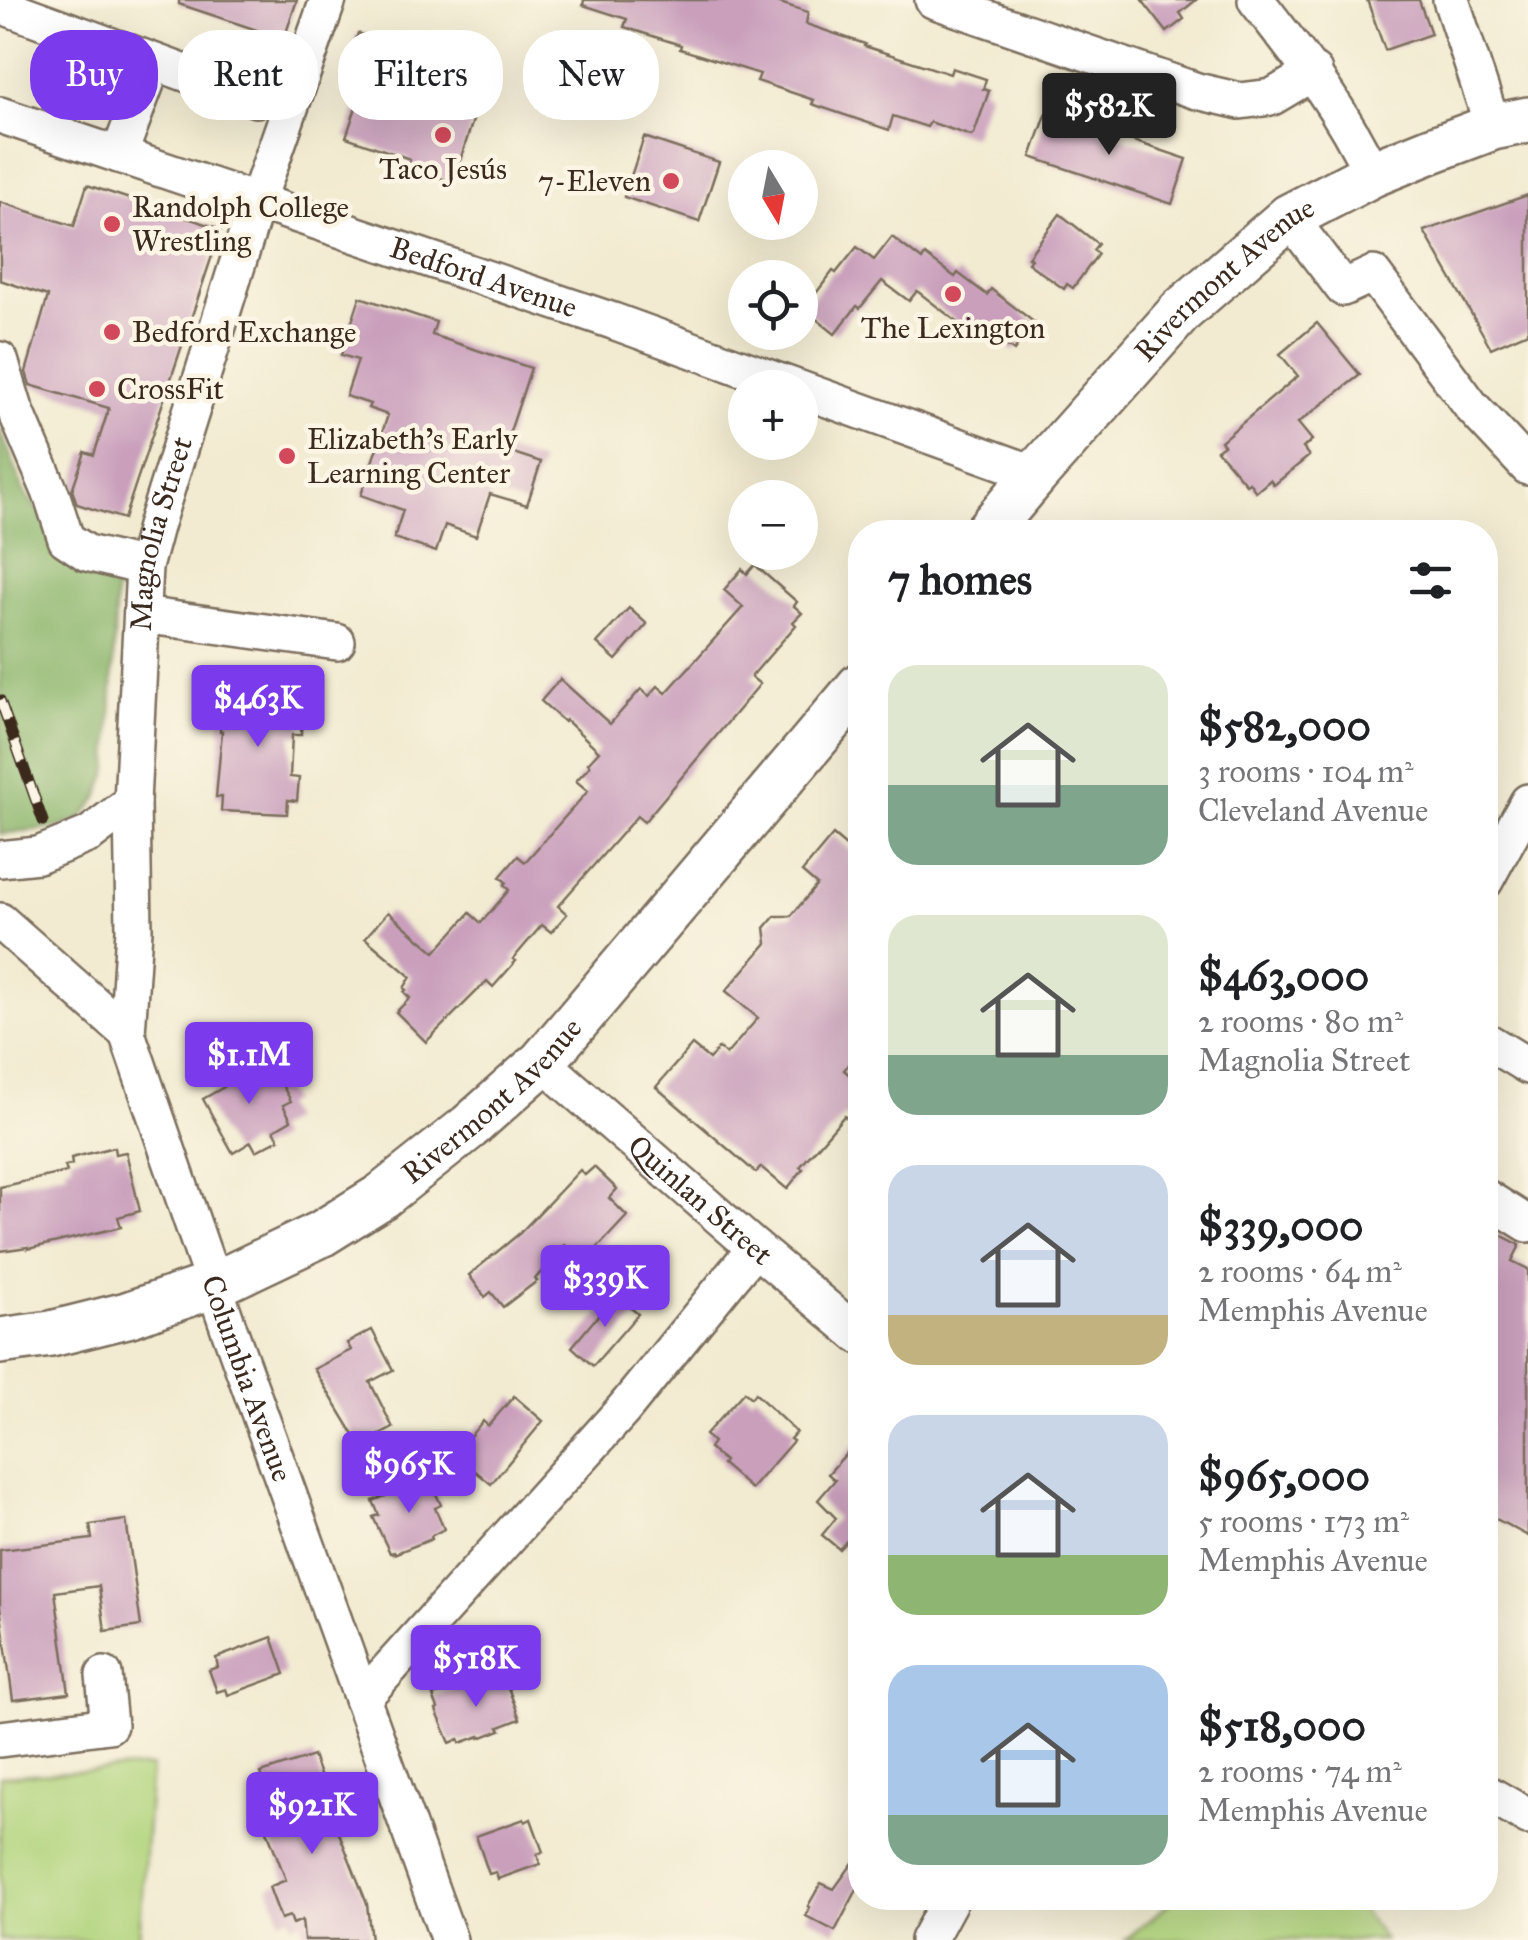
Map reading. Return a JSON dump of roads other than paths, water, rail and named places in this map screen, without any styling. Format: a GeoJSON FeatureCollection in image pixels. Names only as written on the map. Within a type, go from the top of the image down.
{"type":"FeatureCollection","features":[{"type":"Feature","properties":{"kind":"main road","name":"Rivermont Avenue"},"geometry":{"type":"LineString","coordinates":[[998,520],[1181,311],[1289,217],[1372,174],[1511,124]]}},
{"type":"Feature","properties":{"kind":"main road","name":"Rivermont Avenue"},"geometry":{"type":"LineString","coordinates":[[0,1341],[51,1334],[127,1315],[214,1285],[321,1234],[382,1196],[542,1062],[848,700]]}},
{"type":"Feature","properties":{"kind":"street","name":"Magnolia Street"},"geometry":{"type":"LineString","coordinates":[[127,1032],[134,930],[132,802],[144,567],[257,202],[328,0]]}},
{"type":"Feature","properties":{"kind":"street"},"geometry":{"type":"LineString","coordinates":[[933,0],[1198,91],[1240,101],[1272,96],[1314,72]]}},
{"type":"Feature","properties":{"kind":"street"},"geometry":{"type":"LineString","coordinates":[[1451,0],[1511,124]]}},
{"type":"Feature","properties":{"kind":"street"},"geometry":{"type":"LineString","coordinates":[[0,5],[68,30]]}},
{"type":"Feature","properties":{"kind":"street"},"geometry":{"type":"LineString","coordinates":[[1272,5],[1352,132],[1372,174]]}},
{"type":"Feature","properties":{"kind":"street","name":"Bedford Avenue"},"geometry":{"type":"LineString","coordinates":[[0,115],[749,370]]}},
{"type":"Feature","properties":{"kind":"street"},"geometry":{"type":"LineString","coordinates":[[119,155],[132,120]]}},
{"type":"Feature","properties":{"kind":"street"},"geometry":{"type":"LineString","coordinates":[[1289,217],[1343,288],[1372,274],[1471,406],[1528,466]]}},
{"type":"Feature","properties":{"kind":"street"},"geometry":{"type":"LineString","coordinates":[[0,360],[14,408],[66,539],[87,554],[144,567]]}},
{"type":"Feature","properties":{"kind":"street","name":"Bedford Avenue"},"geometry":{"type":"LineString","coordinates":[[818,395],[1036,474]]}},
{"type":"Feature","properties":{"kind":"street"},"geometry":{"type":"LineString","coordinates":[[142,615],[338,642]]}},
{"type":"Feature","properties":{"kind":"street"},"geometry":{"type":"LineString","coordinates":[[0,858],[38,855],[90,834],[132,802]]}},
{"type":"Feature","properties":{"kind":"street"},"geometry":{"type":"LineString","coordinates":[[1498,857],[1528,802]]}},
{"type":"Feature","properties":{"kind":"street","name":"Columbia Avenue"},"geometry":{"type":"LineString","coordinates":[[0,921],[127,1032],[449,1940]]}},
{"type":"Feature","properties":{"kind":"street"},"geometry":{"type":"LineString","coordinates":[[1498,1048],[1528,1066]]}},
{"type":"Feature","properties":{"kind":"street","name":"Quinlan Street"},"geometry":{"type":"LineString","coordinates":[[542,1062],[848,1326]]}},
{"type":"Feature","properties":{"kind":"street"},"geometry":{"type":"LineString","coordinates":[[1498,1205],[1528,1224]]}},
{"type":"Feature","properties":{"kind":"street"},"geometry":{"type":"LineString","coordinates":[[362,1700],[623,1410],[755,1248]]}},
{"type":"Feature","properties":{"kind":"street"},"geometry":{"type":"LineString","coordinates":[[0,1739],[110,1725],[104,1676]]}},
{"type":"Feature","properties":{"kind":"street"},"geometry":{"type":"LineString","coordinates":[[1498,1800],[1528,1817]]}},
{"type":"Feature","properties":{"kind":"street"},"geometry":{"type":"LineString","coordinates":[[928,1940],[945,1910]]}},
{"type":"Feature","properties":{"kind":"railway"},"geometry":{"type":"LineString","coordinates":[[0,700],[43,821]]}},
{"type":"Feature","properties":{"kind":"place","name":"Taco Jesús"},"geometry":{"type":"Point","coordinates":[443,135]}},
{"type":"Feature","properties":{"kind":"place","name":"7-Eleven"},"geometry":{"type":"Point","coordinates":[671,181]}},
{"type":"Feature","properties":{"kind":"place","name":"Randolph College Wrestling"},"geometry":{"type":"Point","coordinates":[112,224]}},
{"type":"Feature","properties":{"kind":"place","name":"The Lexington"},"geometry":{"type":"Point","coordinates":[953,294]}},
{"type":"Feature","properties":{"kind":"place","name":"Bedford Exchange"},"geometry":{"type":"Point","coordinates":[112,332]}},
{"type":"Feature","properties":{"kind":"place","name":"CrossFit"},"geometry":{"type":"Point","coordinates":[97,389]}},
{"type":"Feature","properties":{"kind":"place","name":"Elizabeth's Early Learning Center"},"geometry":{"type":"Point","coordinates":[287,456]}}]}
